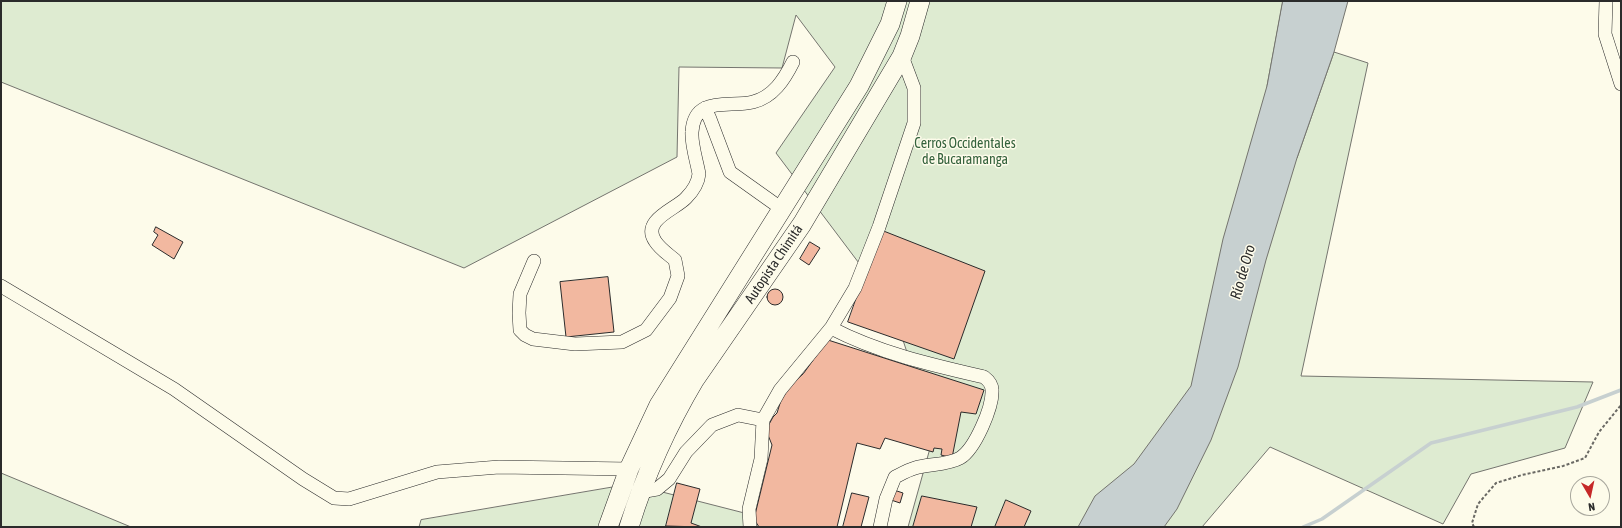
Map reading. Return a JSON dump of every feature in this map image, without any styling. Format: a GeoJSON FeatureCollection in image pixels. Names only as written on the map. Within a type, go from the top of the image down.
{"type":"FeatureCollection","features":[{"type":"Feature","properties":{"kind":"highway","name":"Autopista Chimitá"},"geometry":{"type":"LineString","coordinates":[[608,527],[629,469],[659,405],[859,86],[890,24],[898,1]]}},
{"type":"Feature","properties":{"kind":"highway","name":"Autopista Chimitá"},"geometry":{"type":"LineString","coordinates":[[629,527],[640,492],[662,439],[691,386],[802,224],[902,56],[910,36],[920,1]]}},
{"type":"Feature","properties":{"kind":"street"},"geometry":{"type":"LineString","coordinates":[[1606,1],[1605,34],[1621,84]]}},
{"type":"Feature","properties":{"kind":"street"},"geometry":{"type":"LineString","coordinates":[[750,527],[749,509],[761,459],[763,420],[780,390],[830,328],[855,288],[879,227],[914,123],[914,88],[902,56]]}},
{"type":"Feature","properties":{"kind":"street"},"geometry":{"type":"LineString","coordinates":[[534,261],[520,294],[520,330],[525,335],[533,339],[575,344],[622,342],[646,330],[670,298],[678,276],[675,260],[661,249],[654,240],[652,229],[655,222],[667,211],[685,199],[698,180],[699,174],[692,133],[694,121],[698,114],[705,108],[724,104],[752,102],[768,95],[784,79],[793,62]]}},
{"type":"Feature","properties":{"kind":"street"},"geometry":{"type":"LineString","coordinates":[[705,108],[730,172],[782,209]]}},
{"type":"Feature","properties":{"kind":"street"},"geometry":{"type":"LineString","coordinates":[[1,286],[174,389],[303,479],[334,498],[349,499],[437,472],[499,467],[629,469]]}},
{"type":"Feature","properties":{"kind":"street"},"geometry":{"type":"LineString","coordinates":[[830,328],[843,335],[882,350],[924,363],[984,377],[989,381],[992,389],[989,410],[976,438],[966,453],[959,459],[914,468],[895,477],[886,499],[880,527]]}},
{"type":"Feature","properties":{"kind":"street"},"geometry":{"type":"LineString","coordinates":[[640,492],[657,489],[669,479],[686,452],[712,425],[738,415],[763,420]]}},
{"type":"Feature","properties":{"kind":"path"},"geometry":{"type":"LineString","coordinates":[[1474,527],[1472,524],[1478,504],[1496,483],[1522,475],[1563,466],[1585,458],[1599,432],[1621,405]]}},
{"type":"Feature","properties":{"kind":"green space","name":"Cerros Occidentales de Bucaramanga"},"geometry":{"type":"Polygon","coordinates":[[[1,1],[1283,1],[1267,86],[1297,158],[1334,52],[1368,63],[1301,376],[1593,382],[1565,448],[1471,474],[1443,524],[1270,447],[1202,527],[908,527],[934,434],[892,307],[776,153],[835,67],[796,15],[782,68],[679,67],[677,157],[464,268],[1,82],[1,1]]]}},
{"type":"Feature","properties":{"kind":"green space"},"geometry":{"type":"Polygon","coordinates":[[[1,473],[131,527],[1,527],[1,473]]]}},
{"type":"Feature","properties":{"kind":"green space"},"geometry":{"type":"Polygon","coordinates":[[[631,484],[799,527],[419,527],[421,520],[631,484]]]}},
{"type":"Feature","properties":{"kind":"water","name":"Río de Oro"},"geometry":{"type":"Polygon","coordinates":[[[1283,1],[1348,1],[1334,52],[1297,158],[1266,260],[1238,367],[1211,440],[1177,509],[1164,527],[1078,527],[1095,496],[1134,464],[1191,386],[1223,239],[1267,86],[1283,1]]]}},
{"type":"Feature","properties":{"kind":"building"},"geometry":{"type":"Polygon","coordinates":[[[156,227],[183,242],[174,259],[152,245],[158,235],[154,232],[156,227]]]}},
{"type":"Feature","properties":{"kind":"building"},"geometry":{"type":"Polygon","coordinates":[[[881,230],[985,271],[954,359],[848,322],[881,230]]]}},
{"type":"Feature","properties":{"kind":"building"},"geometry":{"type":"Polygon","coordinates":[[[810,242],[820,248],[809,265],[800,259],[810,242]]]}},
{"type":"Feature","properties":{"kind":"building"},"geometry":{"type":"Polygon","coordinates":[[[608,277],[614,332],[566,337],[560,282],[608,277]]]}},
{"type":"Feature","properties":{"kind":"building"},"geometry":{"type":"Polygon","coordinates":[[[775,289],[781,291],[783,297],[781,303],[775,305],[769,303],[767,297],[769,291],[775,289]]]}},
{"type":"Feature","properties":{"kind":"building"},"geometry":{"type":"Polygon","coordinates":[[[828,340],[984,390],[976,414],[961,412],[952,458],[941,455],[942,449],[934,448],[933,452],[885,438],[880,449],[857,443],[837,527],[759,527],[754,519],[772,445],[766,430],[777,413],[781,400],[792,384],[803,374],[828,340]]]}},
{"type":"Feature","properties":{"kind":"building"},"geometry":{"type":"Polygon","coordinates":[[[677,483],[700,489],[691,523],[702,527],[666,526],[677,483]]]}},
{"type":"Feature","properties":{"kind":"building"},"geometry":{"type":"Polygon","coordinates":[[[894,490],[903,493],[900,503],[891,500],[894,490]]]}},
{"type":"Feature","properties":{"kind":"building"},"geometry":{"type":"Polygon","coordinates":[[[852,493],[869,497],[861,527],[843,527],[852,493]]]}},
{"type":"Feature","properties":{"kind":"building"},"geometry":{"type":"Polygon","coordinates":[[[922,496],[977,507],[971,527],[913,527],[922,496]]]}},
{"type":"Feature","properties":{"kind":"building"},"geometry":{"type":"Polygon","coordinates":[[[1006,500],[1031,511],[1024,527],[995,527],[1006,500]]]}},
{"type":"Feature","properties":{"kind":"waterway"},"geometry":{"type":"LineString","coordinates":[[1303,527],[1322,519],[1431,443],[1577,407],[1621,390]]}}]}
